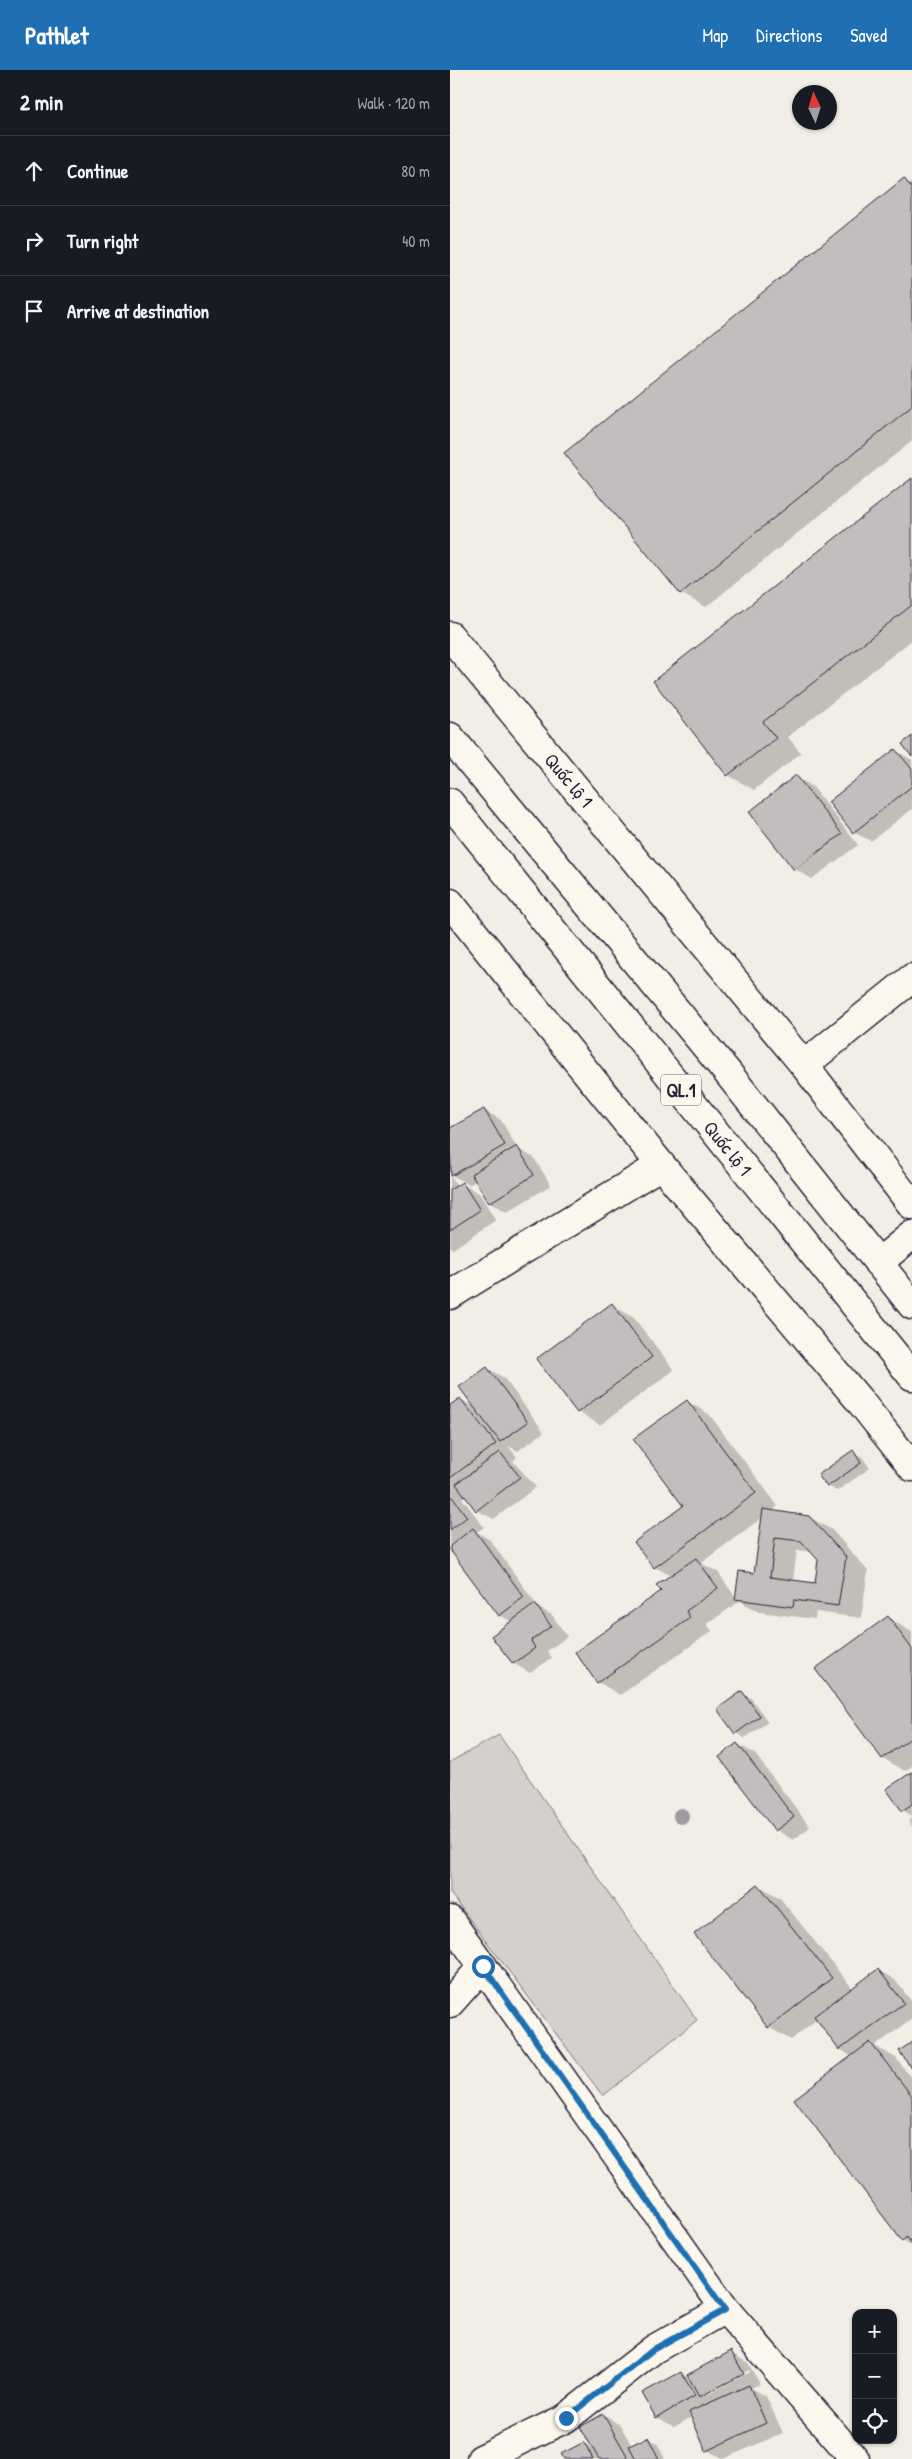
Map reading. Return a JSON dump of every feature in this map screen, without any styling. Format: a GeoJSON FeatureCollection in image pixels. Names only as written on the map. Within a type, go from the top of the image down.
{"type":"FeatureCollection","features":[{"type":"Feature","properties":{"kind":"main road","name":"Quốc lộ 1"},"geometry":{"type":"LineString","coordinates":[[450,636],[804,1065],[912,1205]]}},
{"type":"Feature","properties":{"kind":"main road","name":"QL.1"},"geometry":{"type":"LineString","coordinates":[[450,737],[727,1072],[912,1305]]}},
{"type":"Feature","properties":{"kind":"main road","name":"Quốc lộ 1"},"geometry":{"type":"LineString","coordinates":[[450,803],[912,1376]]}},
{"type":"Feature","properties":{"kind":"main road"},"geometry":{"type":"LineString","coordinates":[[450,903],[661,1166],[859,1400],[912,1466]]}},
{"type":"Feature","properties":{"kind":"main road"},"geometry":{"type":"LineString","coordinates":[[804,1065],[912,978]]}},
{"type":"Feature","properties":{"kind":"main road"},"geometry":{"type":"LineString","coordinates":[[450,1295],[661,1166]]}},
{"type":"Feature","properties":{"kind":"main road"},"geometry":{"type":"LineString","coordinates":[[878,1263],[912,1235]]}},
{"type":"Feature","properties":{"kind":"main road"},"geometry":{"type":"LineString","coordinates":[[450,1920],[725,2310],[855,2459]]}},
{"type":"Feature","properties":{"kind":"main road"},"geometry":{"type":"LineString","coordinates":[[450,2003],[483,1966]]}},
{"type":"Feature","properties":{"kind":"main road"},"geometry":{"type":"LineString","coordinates":[[481,2459],[566,2418],[654,2349],[725,2310]]}},
{"type":"Feature","properties":{"kind":"shaded area"},"geometry":{"type":"Polygon","coordinates":[[[499,1735],[697,2020],[603,2096],[450,1893],[450,1762],[499,1735]]]}},
{"type":"Feature","properties":{"kind":"building"},"geometry":{"type":"Polygon","coordinates":[[[904,178],[912,189],[912,406],[680,594],[564,453],[904,178]]]}},
{"type":"Feature","properties":{"kind":"building"},"geometry":{"type":"Polygon","coordinates":[[[912,478],[912,605],[763,722],[776,738],[727,776],[653,681],[912,478]]]}},
{"type":"Feature","properties":{"kind":"building"},"geometry":{"type":"Polygon","coordinates":[[[912,736],[912,757],[902,744],[912,736]]]}},
{"type":"Feature","properties":{"kind":"building"},"geometry":{"type":"Polygon","coordinates":[[[895,749],[912,769],[912,786],[853,833],[828,802],[895,749]]]}},
{"type":"Feature","properties":{"kind":"building"},"geometry":{"type":"Polygon","coordinates":[[[796,775],[842,834],[794,870],[749,812],[796,775]]]}},
{"type":"Feature","properties":{"kind":"building"},"geometry":{"type":"Polygon","coordinates":[[[484,1109],[505,1145],[451,1176],[450,1128],[484,1109]]]}},
{"type":"Feature","properties":{"kind":"building"},"geometry":{"type":"Polygon","coordinates":[[[517,1146],[534,1175],[489,1203],[471,1174],[517,1146]]]}},
{"type":"Feature","properties":{"kind":"building"},"geometry":{"type":"Polygon","coordinates":[[[462,1182],[480,1210],[450,1230],[450,1190],[462,1182]]]}},
{"type":"Feature","properties":{"kind":"building"},"geometry":{"type":"Polygon","coordinates":[[[612,1303],[652,1357],[577,1413],[536,1359],[612,1303]]]}},
{"type":"Feature","properties":{"kind":"building"},"geometry":{"type":"Polygon","coordinates":[[[487,1367],[528,1422],[500,1442],[459,1387],[487,1367]]]}},
{"type":"Feature","properties":{"kind":"building"},"geometry":{"type":"Polygon","coordinates":[[[460,1398],[496,1444],[450,1478],[450,1405],[460,1398]]]}},
{"type":"Feature","properties":{"kind":"building"},"geometry":{"type":"Polygon","coordinates":[[[687,1400],[756,1493],[654,1568],[634,1542],[683,1506],[633,1439],[687,1400]]]}},
{"type":"Feature","properties":{"kind":"building"},"geometry":{"type":"Polygon","coordinates":[[[853,1450],[861,1463],[827,1487],[818,1475],[853,1450]]]}},
{"type":"Feature","properties":{"kind":"building"},"geometry":{"type":"Polygon","coordinates":[[[500,1452],[520,1477],[476,1511],[456,1484],[500,1452]]]}},
{"type":"Feature","properties":{"kind":"building"},"geometry":{"type":"Polygon","coordinates":[[[450,1494],[467,1517],[450,1530],[450,1494]]]}},
{"type":"Feature","properties":{"kind":"building"},"geometry":{"type":"Polygon","coordinates":[[[763,1509],[809,1516],[846,1557],[838,1606],[794,1600],[793,1607],[735,1599],[739,1571],[754,1573],[763,1509]],[[775,1538],[770,1577],[815,1583],[818,1560],[801,1541],[775,1538]]]}},
{"type":"Feature","properties":{"kind":"building"},"geometry":{"type":"Polygon","coordinates":[[[473,1528],[524,1597],[499,1616],[450,1550],[450,1546],[473,1528]]]}},
{"type":"Feature","properties":{"kind":"building"},"geometry":{"type":"Polygon","coordinates":[[[696,1558],[718,1588],[686,1611],[690,1618],[597,1683],[575,1652],[661,1591],[656,1585],[696,1558]]]}},
{"type":"Feature","properties":{"kind":"building"},"geometry":{"type":"Polygon","coordinates":[[[535,1604],[551,1626],[531,1641],[535,1648],[513,1664],[491,1636],[535,1604]]]}},
{"type":"Feature","properties":{"kind":"building"},"geometry":{"type":"Polygon","coordinates":[[[888,1616],[912,1649],[912,1737],[882,1759],[815,1669],[888,1616]]]}},
{"type":"Feature","properties":{"kind":"building"},"geometry":{"type":"Polygon","coordinates":[[[742,1691],[760,1716],[735,1734],[717,1709],[742,1691]]]}},
{"type":"Feature","properties":{"kind":"building"},"geometry":{"type":"Polygon","coordinates":[[[737,1743],[794,1817],[775,1831],[719,1757],[737,1743]]]}},
{"type":"Feature","properties":{"kind":"building"},"geometry":{"type":"Polygon","coordinates":[[[912,1772],[912,1804],[902,1811],[886,1789],[912,1772]]]}},
{"type":"Feature","properties":{"kind":"building"},"geometry":{"type":"Polygon","coordinates":[[[758,1884],[832,1978],[768,2028],[694,1934],[758,1884]]]}},
{"type":"Feature","properties":{"kind":"building"},"geometry":{"type":"Polygon","coordinates":[[[878,1969],[904,2003],[839,2050],[814,2016],[878,1969]]]}},
{"type":"Feature","properties":{"kind":"building"},"geometry":{"type":"Polygon","coordinates":[[[870,2042],[912,2096],[912,2244],[907,2237],[902,2241],[794,2099],[870,2042]]]}},
{"type":"Feature","properties":{"kind":"building"},"geometry":{"type":"Polygon","coordinates":[[[912,2042],[912,2069],[899,2051],[912,2042]]]}},
{"type":"Feature","properties":{"kind":"building"},"geometry":{"type":"Polygon","coordinates":[[[731,2351],[744,2374],[699,2397],[687,2375],[731,2351]]]}},
{"type":"Feature","properties":{"kind":"building"},"geometry":{"type":"Polygon","coordinates":[[[681,2372],[695,2396],[656,2418],[642,2393],[681,2372]]]}},
{"type":"Feature","properties":{"kind":"building"},"geometry":{"type":"Polygon","coordinates":[[[749,2385],[766,2423],[706,2451],[689,2412],[749,2385]]]}},
{"type":"Feature","properties":{"kind":"building"},"geometry":{"type":"Polygon","coordinates":[[[603,2414],[629,2459],[599,2459],[580,2427],[603,2414]]]}},
{"type":"Feature","properties":{"kind":"building"},"geometry":{"type":"Polygon","coordinates":[[[648,2437],[659,2459],[636,2459],[629,2446],[648,2437]]]}},
{"type":"Feature","properties":{"kind":"building"},"geometry":{"type":"Polygon","coordinates":[[[584,2442],[593,2459],[564,2459],[561,2454],[584,2442]]]}},
{"type":"Feature","properties":{"kind":"route"},"geometry":{"type":"LineString","coordinates":[[483,1966],[725,2310],[654,2349],[566,2418]]}}]}
